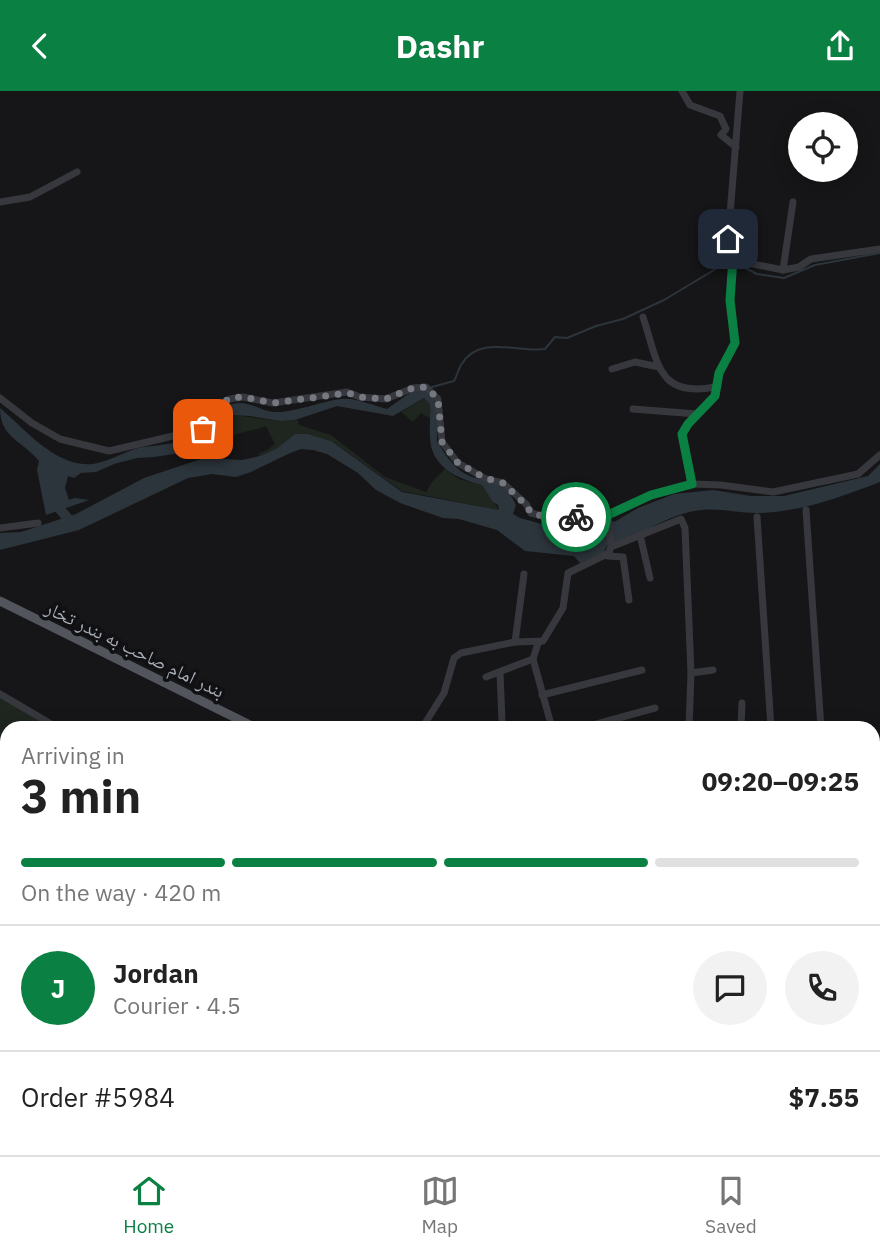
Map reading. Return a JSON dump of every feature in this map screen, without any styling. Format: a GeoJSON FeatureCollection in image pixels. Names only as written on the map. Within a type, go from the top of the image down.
{"type":"FeatureCollection","features":[{"type":"Feature","properties":{"kind":"main road","name":"بندر امام صاحب به بندر تخار"},"geometry":{"type":"LineString","coordinates":[[0,601],[242,721]]}},
{"type":"Feature","properties":{"kind":"street"},"geometry":{"type":"LineString","coordinates":[[682,91],[690,105],[720,116],[726,129],[722,135],[736,146]]}},
{"type":"Feature","properties":{"kind":"street"},"geometry":{"type":"LineString","coordinates":[[692,484],[682,434],[715,396],[719,373],[735,343],[730,300],[732,260],[728,239],[740,91]]}},
{"type":"Feature","properties":{"kind":"street"},"geometry":{"type":"LineString","coordinates":[[0,202],[30,197],[77,172]]}},
{"type":"Feature","properties":{"kind":"street"},"geometry":{"type":"LineString","coordinates":[[783,270],[793,202]]}},
{"type":"Feature","properties":{"kind":"street"},"geometry":{"type":"LineString","coordinates":[[732,260],[741,255],[753,264],[783,270],[799,267],[811,259],[880,249]]}},
{"type":"Feature","properties":{"kind":"street"},"geometry":{"type":"LineString","coordinates":[[643,317],[664,375],[682,389],[715,387]]}},
{"type":"Feature","properties":{"kind":"street"},"geometry":{"type":"LineString","coordinates":[[612,369],[635,362],[659,367]]}},
{"type":"Feature","properties":{"kind":"street"},"geometry":{"type":"LineString","coordinates":[[0,398],[60,439],[109,450],[203,429],[217,407],[230,398],[243,397],[273,403],[348,393],[386,399],[413,388],[429,389],[438,399],[442,442],[458,463],[485,478],[503,483],[531,513],[550,518],[608,517],[651,495],[692,484],[773,492],[858,474],[880,455]]}},
{"type":"Feature","properties":{"kind":"street"},"geometry":{"type":"LineString","coordinates":[[633,409],[697,414]]}},
{"type":"Feature","properties":{"kind":"street"},"geometry":{"type":"LineString","coordinates":[[806,510],[821,721]]}},
{"type":"Feature","properties":{"kind":"street"},"geometry":{"type":"LineString","coordinates":[[608,517],[611,546],[608,556]]}},
{"type":"Feature","properties":{"kind":"street"},"geometry":{"type":"LineString","coordinates":[[757,517],[771,721]]}},
{"type":"Feature","properties":{"kind":"street"},"geometry":{"type":"LineString","coordinates":[[611,546],[681,519],[685,528],[691,673],[689,721]]}},
{"type":"Feature","properties":{"kind":"street"},"geometry":{"type":"LineString","coordinates":[[0,528],[38,523]]}},
{"type":"Feature","properties":{"kind":"street"},"geometry":{"type":"LineString","coordinates":[[640,535],[650,578]]}},
{"type":"Feature","properties":{"kind":"street"},"geometry":{"type":"LineString","coordinates":[[426,721],[444,693],[454,658],[461,653],[515,642],[543,641],[563,608],[568,573],[608,556],[623,557],[629,600]]}},
{"type":"Feature","properties":{"kind":"street"},"geometry":{"type":"LineString","coordinates":[[515,642],[524,573]]}},
{"type":"Feature","properties":{"kind":"street"},"geometry":{"type":"LineString","coordinates":[[538,643],[533,659],[550,721]]}},
{"type":"Feature","properties":{"kind":"street"},"geometry":{"type":"LineString","coordinates":[[486,677],[533,659]]}},
{"type":"Feature","properties":{"kind":"street"},"geometry":{"type":"LineString","coordinates":[[542,695],[642,670]]}},
{"type":"Feature","properties":{"kind":"street"},"geometry":{"type":"LineString","coordinates":[[691,673],[713,670]]}},
{"type":"Feature","properties":{"kind":"street"},"geometry":{"type":"LineString","coordinates":[[500,672],[502,721]]}},
{"type":"Feature","properties":{"kind":"street"},"geometry":{"type":"LineString","coordinates":[[0,694],[40,721]]}},
{"type":"Feature","properties":{"kind":"street"},"geometry":{"type":"LineString","coordinates":[[741,721],[742,703]]}},
{"type":"Feature","properties":{"kind":"street"},"geometry":{"type":"LineString","coordinates":[[608,721],[655,708]]}},
{"type":"Feature","properties":{"kind":"shaded area"},"geometry":{"type":"Polygon","coordinates":[[[414,390],[425,390],[435,402],[438,414],[437,441],[454,465],[470,476],[505,490],[516,505],[513,514],[542,524],[600,525],[616,521],[638,508],[674,494],[713,490],[751,496],[784,496],[868,476],[880,464],[880,482],[835,498],[788,510],[756,513],[709,510],[689,512],[607,545],[604,552],[580,563],[574,556],[525,551],[497,530],[459,519],[443,518],[400,503],[376,490],[358,473],[327,454],[301,449],[236,477],[212,474],[188,478],[79,530],[0,550],[0,533],[21,532],[76,514],[144,478],[204,458],[242,460],[260,456],[276,449],[295,434],[308,434],[331,441],[402,492],[499,510],[482,485],[454,475],[440,464],[431,447],[430,404],[424,398],[393,416],[337,406],[295,420],[229,415],[225,420],[225,431],[214,448],[137,458],[96,472],[81,473],[74,478],[68,476],[65,488],[69,500],[89,500],[46,515],[37,470],[39,461],[8,432],[1,418],[0,408],[54,454],[79,464],[93,464],[137,448],[200,437],[209,431],[224,409],[232,404],[246,404],[276,412],[346,399],[387,409],[414,390]]]}},
{"type":"Feature","properties":{"kind":"shaded area"},"geometry":{"type":"Polygon","coordinates":[[[425,398],[430,404],[431,419],[421,413],[413,422],[401,412],[425,398]]]}},
{"type":"Feature","properties":{"kind":"shaded area"},"geometry":{"type":"Polygon","coordinates":[[[229,415],[281,421],[298,420],[299,425],[331,435],[385,477],[426,492],[445,469],[459,479],[482,485],[499,510],[402,491],[331,441],[308,434],[295,434],[276,449],[260,456],[258,454],[275,444],[266,426],[230,437],[225,431],[225,420],[229,415]]]}},
{"type":"Feature","properties":{"kind":"shaded area"},"geometry":{"type":"Polygon","coordinates":[[[0,697],[42,721],[0,721],[0,697]]]}},
{"type":"Feature","properties":{"kind":"waterway"},"geometry":{"type":"LineString","coordinates":[[734,262],[757,274],[784,278],[815,265],[880,253]]}},
{"type":"Feature","properties":{"kind":"waterway"},"geometry":{"type":"LineString","coordinates":[[432,387],[454,381],[461,365],[478,350],[488,347],[545,349],[555,337],[567,338],[623,319],[664,300],[729,261]]}},
{"type":"Feature","properties":{"kind":"waterway"},"geometry":{"type":"LineString","coordinates":[[54,499],[73,525]]}},
{"type":"Feature","properties":{"kind":"way so far"},"geometry":{"type":"LineString","coordinates":[[203,429],[217,407],[230,398],[243,397],[273,403],[348,393],[386,399],[413,388],[426,387],[438,399],[442,442],[458,463],[485,478],[503,483],[531,513],[550,518],[576,517]]}},
{"type":"Feature","properties":{"kind":"route"},"geometry":{"type":"LineString","coordinates":[[576,517],[608,515],[651,495],[692,484],[682,434],[715,396],[719,373],[735,343],[730,300],[733,259],[728,239]]}}]}
